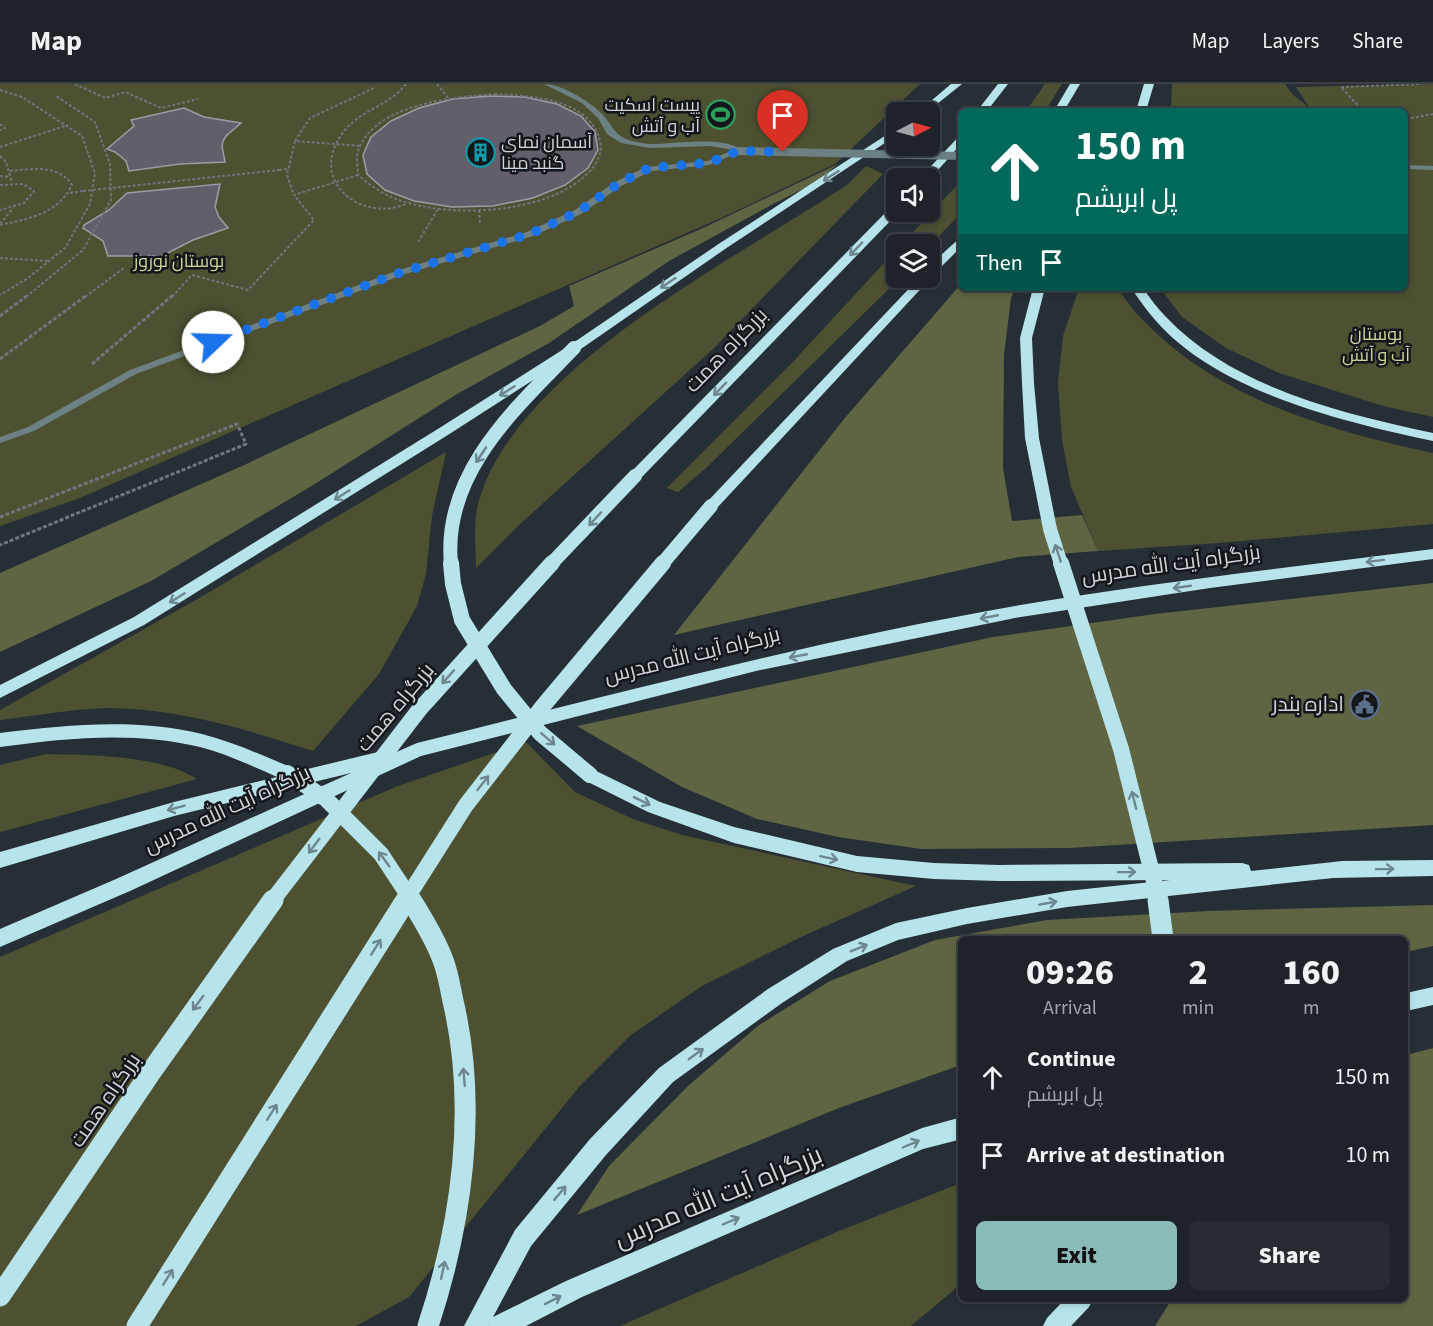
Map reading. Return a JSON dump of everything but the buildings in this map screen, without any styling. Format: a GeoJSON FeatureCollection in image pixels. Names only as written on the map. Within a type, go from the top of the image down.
{"type":"FeatureCollection","features":[{"type":"Feature","properties":{"kind":"highway"},"geometry":{"type":"LineString","coordinates":[[934,102],[957,84]]}},
{"type":"Feature","properties":{"kind":"highway"},"geometry":{"type":"LineString","coordinates":[[984,108],[1003,84]]}},
{"type":"Feature","properties":{"kind":"highway"},"geometry":{"type":"LineString","coordinates":[[1061,108],[1075,84]]}},
{"type":"Feature","properties":{"kind":"highway"},"geometry":{"type":"LineString","coordinates":[[1142,108],[1149,84]]}},
{"type":"Feature","properties":{"kind":"highway"},"geometry":{"type":"LineString","coordinates":[[0,692],[139,621],[574,348],[886,138]]}},
{"type":"Feature","properties":{"kind":"highway"},"geometry":{"type":"LineString","coordinates":[[934,168],[958,141]]}},
{"type":"Feature","properties":{"kind":"highway","name":"بزرگراه همت"},"geometry":{"type":"LineString","coordinates":[[0,1296],[192,1010],[366,777],[437,690],[635,476],[886,218]]}},
{"type":"Feature","properties":{"kind":"highway"},"geometry":{"type":"LineString","coordinates":[[940,262],[958,243]]}},
{"type":"Feature","properties":{"kind":"highway"},"geometry":{"type":"LineString","coordinates":[[137,1326],[466,806],[543,706],[711,506],[916,288]]}},
{"type":"Feature","properties":{"kind":"highway"},"geometry":{"type":"LineString","coordinates":[[1038,291],[1026,338],[1032,438],[1050,529],[1121,749],[1158,897],[1163,936]]}},
{"type":"Feature","properties":{"kind":"highway"},"geometry":{"type":"LineString","coordinates":[[1139,291],[1159,317],[1181,337],[1238,374],[1308,404],[1433,437]]}},
{"type":"Feature","properties":{"kind":"highway"},"geometry":{"type":"LineString","coordinates":[[574,348],[509,415],[465,478],[453,513],[449,545],[453,584],[462,620],[480,650],[504,689],[540,733],[590,776],[654,807],[734,835],[857,864],[934,872],[999,873],[1433,868]]}},
{"type":"Feature","properties":{"kind":"highway","name":"بزرگراه آیت الله مدرس"},"geometry":{"type":"LineString","coordinates":[[0,938],[123,885],[417,750],[756,665],[1015,612],[1210,583],[1433,554]]}},
{"type":"Feature","properties":{"kind":"highway"},"geometry":{"type":"LineString","coordinates":[[0,740],[35,735],[119,731],[188,738],[239,753],[287,773],[326,800],[381,854],[429,928],[444,962],[461,1035],[467,1120],[457,1204],[438,1296],[428,1326]]}},
{"type":"Feature","properties":{"kind":"highway"},"geometry":{"type":"LineString","coordinates":[[0,860],[174,809],[417,750]]}},
{"type":"Feature","properties":{"kind":"highway"},"geometry":{"type":"LineString","coordinates":[[476,1326],[523,1238],[598,1147],[666,1075],[775,996],[840,955],[896,932],[967,916],[1066,899],[1342,869]]}},
{"type":"Feature","properties":{"kind":"highway"},"geometry":{"type":"LineString","coordinates":[[1408,1002],[1433,996]]}},
{"type":"Feature","properties":{"kind":"highway","name":"بزرگراه آیت الله مدرس"},"geometry":{"type":"LineString","coordinates":[[501,1326],[585,1284],[911,1144],[958,1129]]}},
{"type":"Feature","properties":{"kind":"highway"},"geometry":{"type":"LineString","coordinates":[[1055,1326],[1078,1302]]}},
{"type":"Feature","properties":{"kind":"street"},"geometry":{"type":"LineString","coordinates":[[547,84],[584,102],[601,117],[610,132],[624,141],[650,146],[711,144],[735,148],[738,151]]}},
{"type":"Feature","properties":{"kind":"street"},"geometry":{"type":"LineString","coordinates":[[0,440],[31,429],[133,372],[402,272],[530,234],[578,212],[618,184],[649,168],[709,163],[738,151],[958,156]]}},
{"type":"Feature","properties":{"kind":"street"},"geometry":{"type":"LineString","coordinates":[[1408,167],[1433,168]]}},
{"type":"Feature","properties":{"kind":"path"},"geometry":{"type":"LineString","coordinates":[[75,84],[105,98],[125,92],[161,108],[198,99]]}},
{"type":"Feature","properties":{"kind":"path"},"geometry":{"type":"LineString","coordinates":[[406,84],[401,91],[374,106],[351,123],[334,143],[332,173],[334,182],[348,197],[364,207],[378,210],[400,207],[407,203]]}},
{"type":"Feature","properties":{"kind":"path"},"geometry":{"type":"LineString","coordinates":[[437,84],[448,99]]}},
{"type":"Feature","properties":{"kind":"path"},"geometry":{"type":"LineString","coordinates":[[1360,108],[1341,87],[1422,84]]}},
{"type":"Feature","properties":{"kind":"path"},"geometry":{"type":"LineString","coordinates":[[90,365],[164,306],[192,275],[248,290],[314,220],[294,195],[287,179],[287,169],[295,141],[310,118],[374,88]]}},
{"type":"Feature","properties":{"kind":"path"},"geometry":{"type":"LineString","coordinates":[[0,90],[22,98],[68,125],[82,136],[95,172],[90,204],[65,248],[28,278],[0,295]]}},
{"type":"Feature","properties":{"kind":"path"},"geometry":{"type":"LineString","coordinates":[[495,94],[531,96],[563,105],[587,117],[600,134],[601,153],[589,172],[563,190],[527,202],[485,210],[438,209],[407,203],[375,189],[358,175],[357,153],[368,134],[390,117],[421,104],[448,99],[495,94]]}},
{"type":"Feature","properties":{"kind":"path"},"geometry":{"type":"LineString","coordinates":[[0,316],[54,276],[83,250],[111,200],[110,164],[94,122],[56,96]]}},
{"type":"Feature","properties":{"kind":"path"},"geometry":{"type":"LineString","coordinates":[[1408,119],[1433,114]]}},
{"type":"Feature","properties":{"kind":"path"},"geometry":{"type":"LineString","coordinates":[[0,124],[5,128],[0,130]]}},
{"type":"Feature","properties":{"kind":"path"},"geometry":{"type":"LineString","coordinates":[[0,147],[68,125]]}},
{"type":"Feature","properties":{"kind":"path"},"geometry":{"type":"LineString","coordinates":[[295,141],[362,146]]}},
{"type":"Feature","properties":{"kind":"path"},"geometry":{"type":"LineString","coordinates":[[0,156],[6,162],[12,183]]}},
{"type":"Feature","properties":{"kind":"path"},"geometry":{"type":"LineString","coordinates":[[70,193],[287,169]]}},
{"type":"Feature","properties":{"kind":"path"},"geometry":{"type":"LineString","coordinates":[[0,224],[42,213],[60,203],[70,193],[72,185],[66,175],[40,170],[9,171]]}},
{"type":"Feature","properties":{"kind":"path"},"geometry":{"type":"LineString","coordinates":[[294,195],[358,175]]}},
{"type":"Feature","properties":{"kind":"path"},"geometry":{"type":"LineString","coordinates":[[0,176],[10,177]]}},
{"type":"Feature","properties":{"kind":"path"},"geometry":{"type":"LineString","coordinates":[[0,185],[12,183],[27,185],[34,191],[29,200],[2,217],[0,224]]}},
{"type":"Feature","properties":{"kind":"path"},"geometry":{"type":"LineString","coordinates":[[0,210],[15,207]]}},
{"type":"Feature","properties":{"kind":"path"},"geometry":{"type":"LineString","coordinates":[[0,258],[48,261]]}},
{"type":"Feature","properties":{"kind":"path"},"geometry":{"type":"LineString","coordinates":[[0,359],[124,268]]}},
{"type":"Feature","properties":{"kind":"path"},"geometry":{"type":"LineString","coordinates":[[0,517],[237,424],[246,444],[0,545]]}},
{"type":"Feature","properties":{"kind":"green space","name":"بوستان نوروز"},"geometry":{"type":"Polygon","coordinates":[[[0,84],[920,84],[901,102],[886,102],[886,116],[835,164],[721,218],[80,498],[0,526],[0,84]]]}},
{"type":"Feature","properties":{"kind":"green space"},"geometry":{"type":"Polygon","coordinates":[[[1045,84],[1062,84],[1047,108],[1028,108],[1045,84]]]}},
{"type":"Feature","properties":{"kind":"green space","name":"بوستان آب و آتش"},"geometry":{"type":"Polygon","coordinates":[[[1172,84],[1285,84],[1293,95],[1309,107],[1296,87],[1433,84],[1433,417],[1383,406],[1279,373],[1226,348],[1182,317],[1162,291],[1408,291],[1408,108],[1171,108],[1172,84]]]}},
{"type":"Feature","properties":{"kind":"green space"},"geometry":{"type":"Polygon","coordinates":[[[838,164],[817,182],[669,261],[549,343],[457,394],[310,487],[151,581],[0,652],[0,573],[242,466],[540,326],[574,306],[569,286],[703,228],[838,164]]]}},
{"type":"Feature","properties":{"kind":"green space"},"geometry":{"type":"Polygon","coordinates":[[[866,166],[883,174],[715,347],[518,526],[476,568],[475,527],[478,504],[500,455],[535,408],[581,363],[634,322],[691,283],[847,185],[866,166]]]}},
{"type":"Feature","properties":{"kind":"green space"},"geometry":{"type":"Polygon","coordinates":[[[958,184],[958,216],[940,235],[911,234],[923,222],[940,222],[940,203],[958,184]]]}},
{"type":"Feature","properties":{"kind":"green space"},"geometry":{"type":"Polygon","coordinates":[[[886,261],[886,288],[890,288],[707,467],[678,492],[667,488],[790,365],[886,261]]]}},
{"type":"Feature","properties":{"kind":"green space"},"geometry":{"type":"Polygon","coordinates":[[[958,287],[958,291],[1014,291],[1004,355],[1003,468],[1012,521],[1082,515],[1098,551],[1018,557],[674,635],[844,419],[958,287]]]}},
{"type":"Feature","properties":{"kind":"green space"},"geometry":{"type":"Polygon","coordinates":[[[1078,291],[1119,291],[1139,316],[1173,347],[1205,371],[1241,391],[1316,422],[1433,453],[1433,524],[1098,551],[1071,487],[1062,440],[1058,383],[1063,336],[1078,291]]]}},
{"type":"Feature","properties":{"kind":"green space"},"geometry":{"type":"Polygon","coordinates":[[[446,452],[432,516],[426,574],[417,606],[379,674],[313,751],[211,721],[132,709],[79,710],[0,720],[0,710],[201,597],[446,452]]]}},
{"type":"Feature","properties":{"kind":"green space"},"geometry":{"type":"Polygon","coordinates":[[[1433,583],[1433,825],[1069,848],[921,849],[838,837],[757,819],[682,787],[577,726],[993,637],[1155,614],[1433,583]]]}},
{"type":"Feature","properties":{"kind":"green space"},"geometry":{"type":"Polygon","coordinates":[[[526,742],[575,792],[633,819],[682,835],[916,886],[801,937],[702,986],[631,1035],[579,1087],[409,1297],[356,1326],[0,1326],[0,957],[398,786],[526,742]]]}},
{"type":"Feature","properties":{"kind":"green space"},"geometry":{"type":"Polygon","coordinates":[[[46,754],[103,756],[144,761],[182,771],[197,779],[0,832],[0,765],[46,754]]]}},
{"type":"Feature","properties":{"kind":"green space"},"geometry":{"type":"Polygon","coordinates":[[[1433,905],[1433,946],[1408,952],[1408,936],[958,936],[958,1066],[839,1108],[577,1215],[609,1166],[689,1085],[759,1025],[830,981],[935,940],[1047,920],[1208,911],[1433,905]]]}},
{"type":"Feature","properties":{"kind":"green space"},"geometry":{"type":"Polygon","coordinates":[[[1433,1048],[1433,1326],[1155,1326],[1170,1302],[1408,1302],[1408,1054],[1433,1048]]]}},
{"type":"Feature","properties":{"kind":"green space"},"geometry":{"type":"Polygon","coordinates":[[[958,1184],[958,1287],[911,1326],[620,1326],[839,1231],[958,1184]]]}},
{"type":"Feature","properties":{"kind":"place","name":"پیست اسکیت آب و آتش"},"geometry":{"type":"Point","coordinates":[721,115]}},
{"type":"Feature","properties":{"kind":"place","name":"آسمان نمای گنبد مینا"},"geometry":{"type":"Point","coordinates":[480,152]}},
{"type":"Feature","properties":{"kind":"place","name":"اداره بندر"},"geometry":{"type":"Point","coordinates":[1365,704]}},
{"type":"Feature","properties":{"kind":"route"},"geometry":{"type":"LineString","coordinates":[[213,342],[402,272],[530,234],[578,212],[618,184],[649,168],[709,163],[738,151],[783,152]]}}]}
